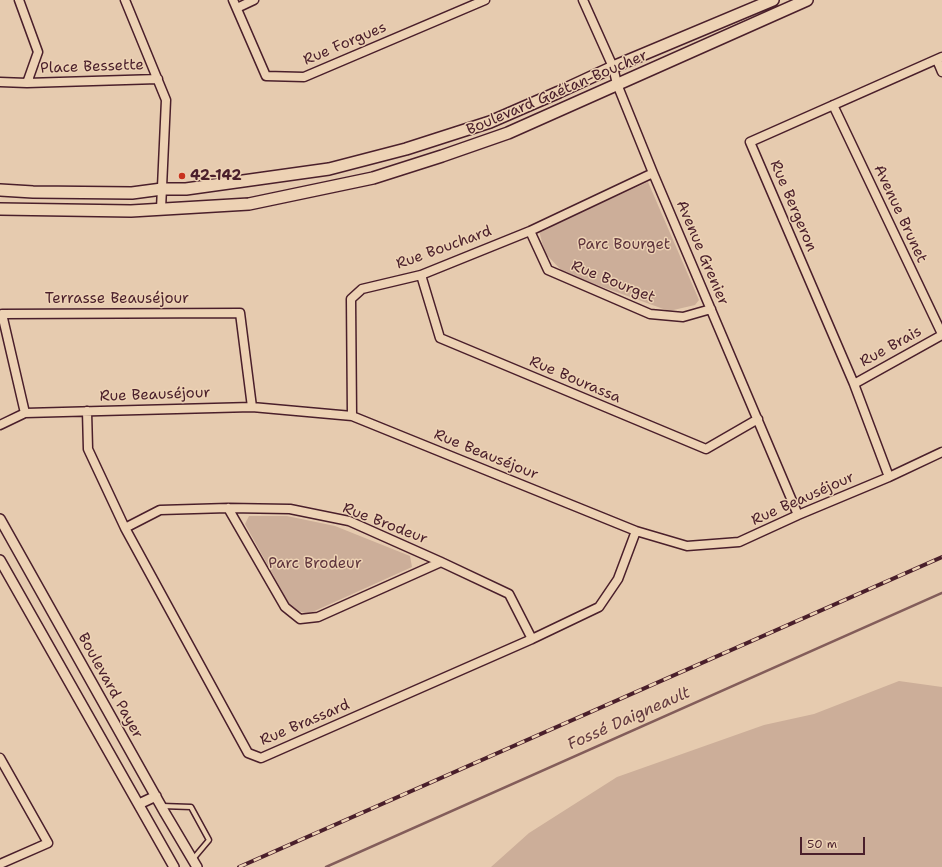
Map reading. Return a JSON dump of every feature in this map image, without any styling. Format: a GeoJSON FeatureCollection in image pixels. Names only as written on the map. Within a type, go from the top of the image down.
{"type":"FeatureCollection","features":[{"type":"Feature","properties":{"kind":"main road","name":"Boulevard Gaétan-Boucher"},"geometry":{"type":"LineString","coordinates":[[0,190],[33,192],[132,193],[162,189],[186,189],[329,169],[406,149],[490,122],[613,67],[773,0]]}},
{"type":"Feature","properties":{"kind":"main road","name":"Boulevard Gaétan-Boucher"},"geometry":{"type":"LineString","coordinates":[[0,209],[131,211],[249,204],[373,178],[508,133],[807,0]]}},
{"type":"Feature","properties":{"kind":"street","name":"Place Bessette"},"geometry":{"type":"LineString","coordinates":[[19,0],[38,52],[27,83]]}},
{"type":"Feature","properties":{"kind":"street"},"geometry":{"type":"LineString","coordinates":[[125,0],[166,100],[161,209]]}},
{"type":"Feature","properties":{"kind":"street"},"geometry":{"type":"LineString","coordinates":[[235,4],[254,0]]}},
{"type":"Feature","properties":{"kind":"street","name":"Rue Forgues"},"geometry":{"type":"LineString","coordinates":[[235,4],[266,76],[304,77],[485,0]]}},
{"type":"Feature","properties":{"kind":"street","name":"Avenue Grenier"},"geometry":{"type":"LineString","coordinates":[[583,0],[613,67],[617,84],[653,173],[798,515]]}},
{"type":"Feature","properties":{"kind":"street"},"geometry":{"type":"LineString","coordinates":[[940,59],[942,72]]}},
{"type":"Feature","properties":{"kind":"street","name":"Rue Bergeron"},"geometry":{"type":"LineString","coordinates":[[890,477],[854,384],[750,142],[940,59]]}},
{"type":"Feature","properties":{"kind":"street","name":"Place Bessette"},"geometry":{"type":"LineString","coordinates":[[0,82],[27,83],[158,79]]}},
{"type":"Feature","properties":{"kind":"street","name":"Avenue Brunet"},"geometry":{"type":"LineString","coordinates":[[833,105],[942,335]]}},
{"type":"Feature","properties":{"kind":"street","name":"Rue Bouchard"},"geometry":{"type":"LineString","coordinates":[[352,416],[351,300],[362,289],[421,275],[530,231],[653,173]]}},
{"type":"Feature","properties":{"kind":"street","name":"Rue Bourget"},"geometry":{"type":"LineString","coordinates":[[530,231],[548,270],[578,283],[650,314],[684,317],[711,309]]}},
{"type":"Feature","properties":{"kind":"street","name":"Rue Bourassa"},"geometry":{"type":"LineString","coordinates":[[421,275],[440,338],[706,449],[758,419]]}},
{"type":"Feature","properties":{"kind":"street","name":"Terrasse Beauséjour"},"geometry":{"type":"LineString","coordinates":[[25,412],[2,314],[240,313],[252,407]]}},
{"type":"Feature","properties":{"kind":"street","name":"Rue Brais"},"geometry":{"type":"LineString","coordinates":[[854,384],[942,335]]}},
{"type":"Feature","properties":{"kind":"street","name":"Rue Beauséjour"},"geometry":{"type":"LineString","coordinates":[[0,425],[25,412],[252,407],[352,416],[636,531],[687,546],[739,542],[798,515],[890,477],[942,452]]}},
{"type":"Feature","properties":{"kind":"street","name":"Rue Brassard"},"geometry":{"type":"LineString","coordinates":[[87,411],[88,449],[124,528],[248,753],[261,758],[599,607],[618,579],[636,531]]}},
{"type":"Feature","properties":{"kind":"street"},"geometry":{"type":"LineString","coordinates":[[228,508],[285,607],[300,619],[318,617],[442,562]]}},
{"type":"Feature","properties":{"kind":"street","name":"Rue Brodeur"},"geometry":{"type":"LineString","coordinates":[[124,528],[160,510],[228,508],[290,509],[348,522],[442,562],[509,594],[532,638]]}},
{"type":"Feature","properties":{"kind":"street","name":"Boulevard Payer"},"geometry":{"type":"LineString","coordinates":[[0,519],[4,534],[195,863]]}},
{"type":"Feature","properties":{"kind":"street"},"geometry":{"type":"LineString","coordinates":[[0,560],[174,867]]}},
{"type":"Feature","properties":{"kind":"street"},"geometry":{"type":"LineString","coordinates":[[0,758],[48,843],[0,864]]}},
{"type":"Feature","properties":{"kind":"street"},"geometry":{"type":"LineString","coordinates":[[139,804],[156,796]]}},
{"type":"Feature","properties":{"kind":"lane"},"geometry":{"type":"LineString","coordinates":[[162,806],[192,807],[209,840],[195,863]]}},
{"type":"Feature","properties":{"kind":"green space","name":"Parc Bourget"},"geometry":{"type":"Polygon","coordinates":[[[648,182],[699,300],[695,305],[669,311],[586,281],[561,270],[545,253],[539,231],[648,182]]]}},
{"type":"Feature","properties":{"kind":"green space","name":"Parc Brodeur"},"geometry":{"type":"Polygon","coordinates":[[[249,516],[287,516],[335,526],[410,556],[412,567],[308,614],[292,609],[245,524],[249,516]]]}},
{"type":"Feature","properties":{"kind":"green space"},"geometry":{"type":"Polygon","coordinates":[[[899,681],[942,687],[942,867],[491,867],[529,833],[617,777],[764,725],[814,714],[899,681]]]}},
{"type":"Feature","properties":{"kind":"waterway","name":"Fossé Daigneault"},"geometry":{"type":"LineString","coordinates":[[326,867],[942,593]]}},
{"type":"Feature","properties":{"kind":"railway"},"geometry":{"type":"LineString","coordinates":[[239,867],[942,557]]}},
{"type":"Feature","properties":{"kind":"place","name":"42-142"},"geometry":{"type":"Point","coordinates":[182,176]}}]}
